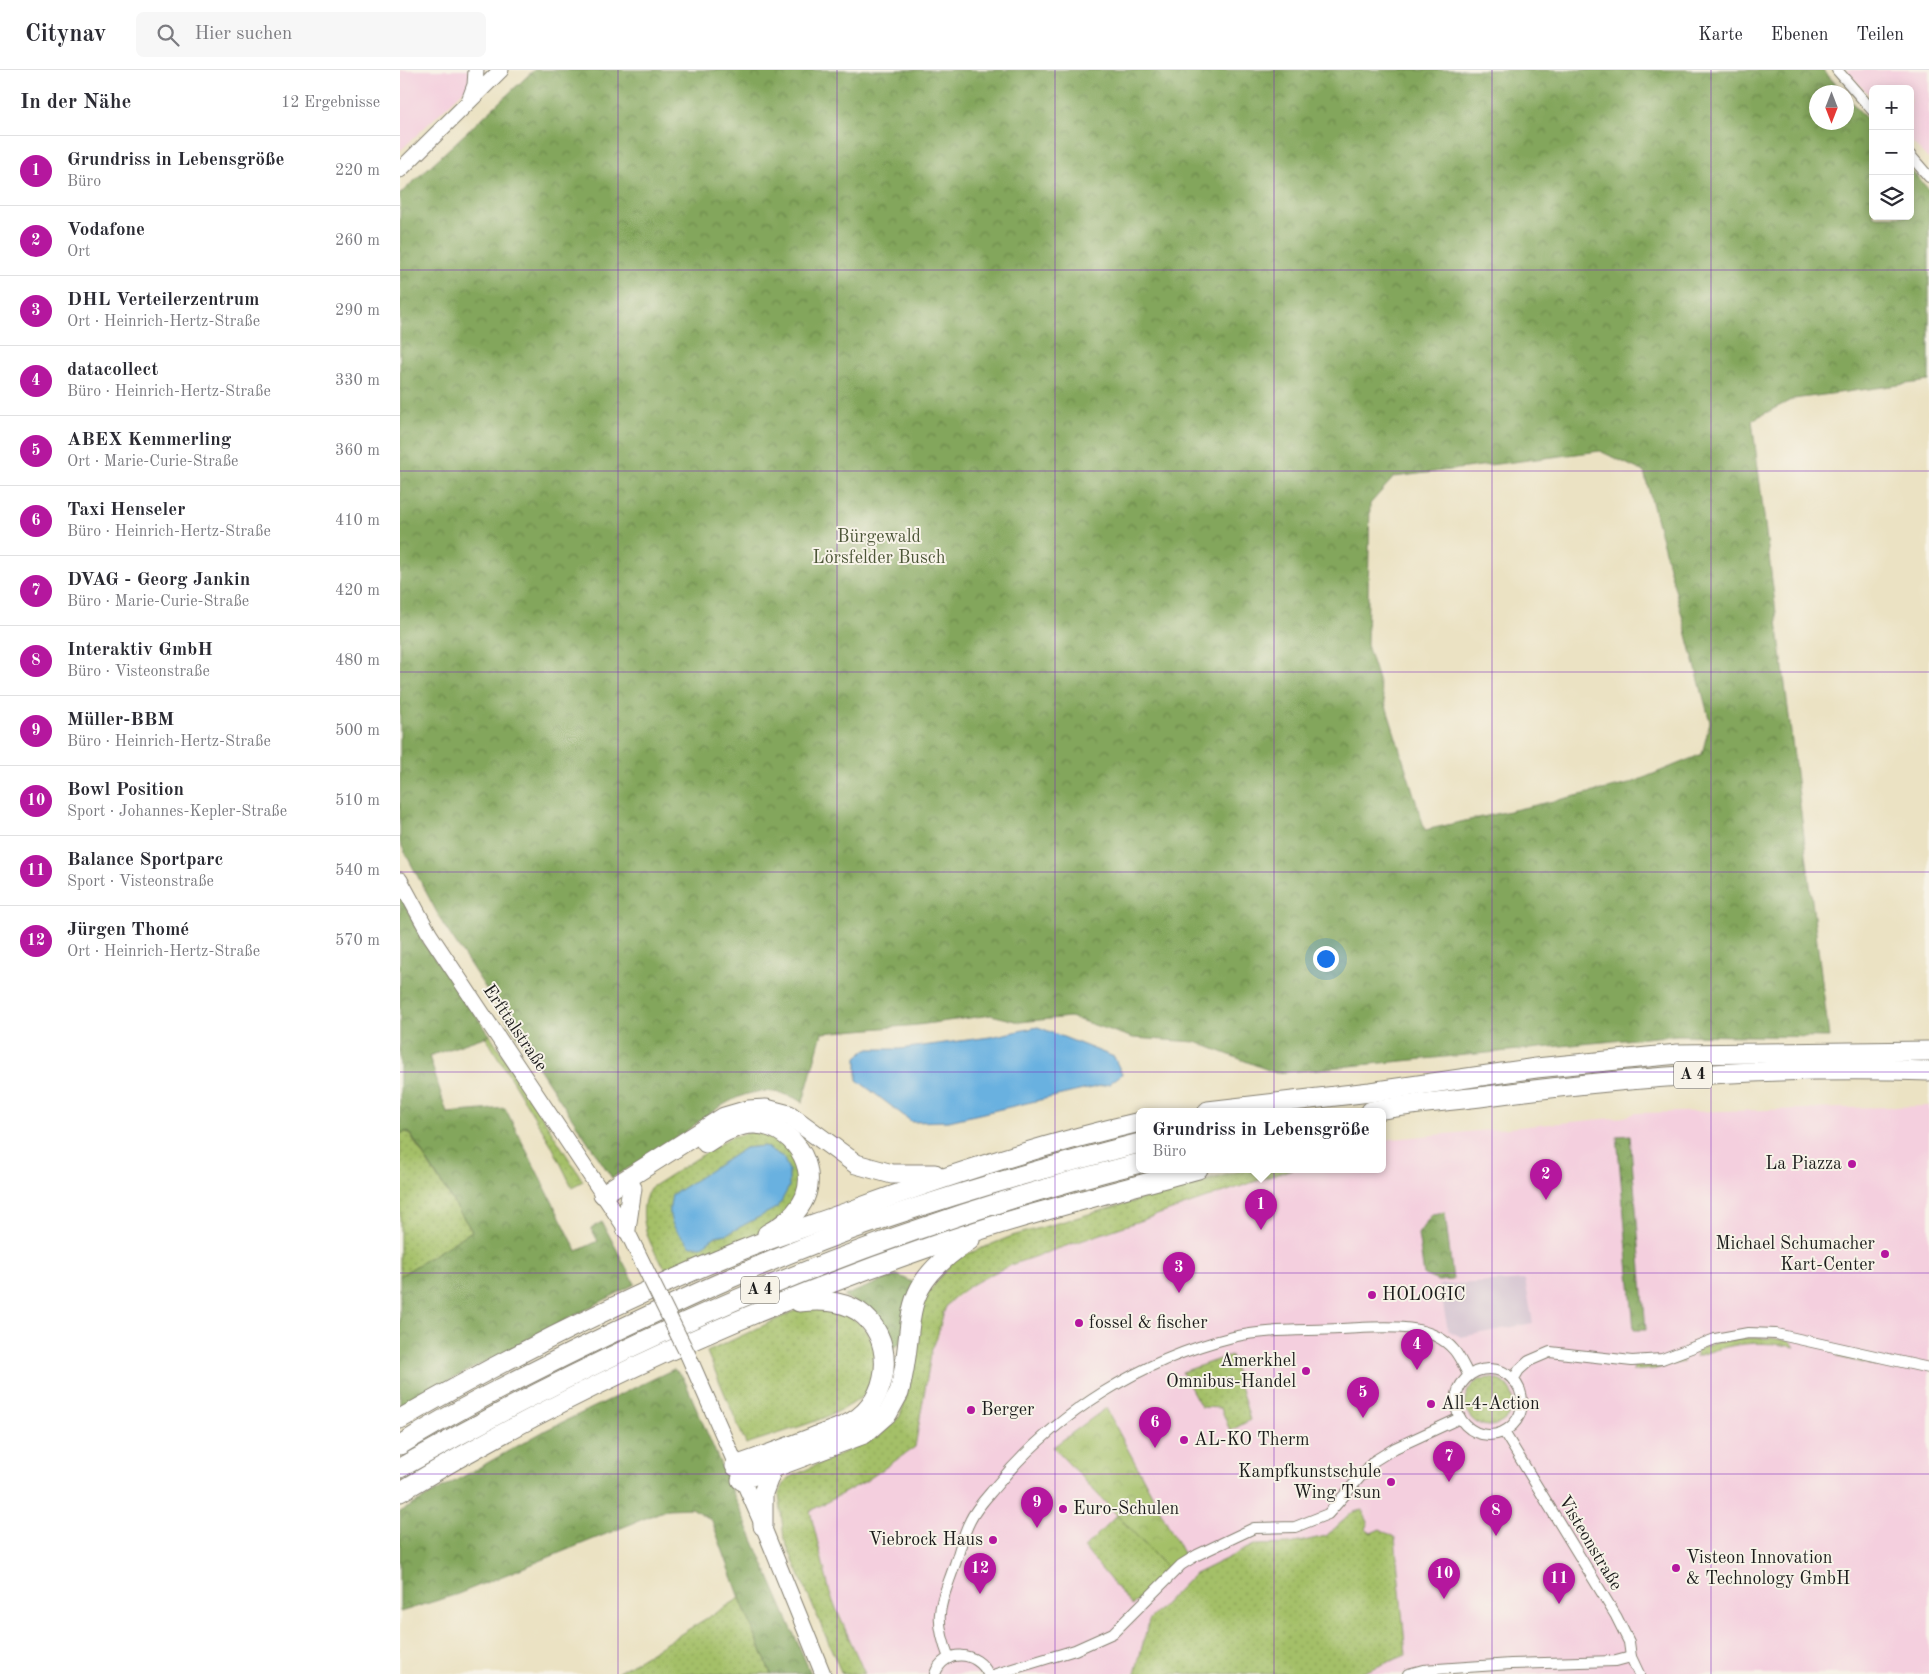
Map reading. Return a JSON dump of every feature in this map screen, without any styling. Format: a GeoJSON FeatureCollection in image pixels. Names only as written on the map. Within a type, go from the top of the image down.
{"type":"FeatureCollection","features":[{"type":"Feature","properties":{"kind":"highway","name":"A 4"},"geometry":{"type":"LineString","coordinates":[[1290,1108],[1370,1092],[1536,1068],[1678,1054],[1929,1051]]}},
{"type":"Feature","properties":{"kind":"highway","name":"A 4"},"geometry":{"type":"LineString","coordinates":[[1386,1109],[1561,1086],[1664,1076],[1767,1071],[1929,1071]]}},
{"type":"Feature","properties":{"kind":"highway"},"geometry":{"type":"LineString","coordinates":[[1234,1108],[1370,1092]]}},
{"type":"Feature","properties":{"kind":"highway"},"geometry":{"type":"LineString","coordinates":[[1386,1118],[1459,1099]]}},
{"type":"Feature","properties":{"kind":"highway"},"geometry":{"type":"LineString","coordinates":[[606,1198],[724,1117],[748,1110],[766,1109],[789,1115],[856,1164],[879,1172],[914,1176],[958,1172]]}},
{"type":"Feature","properties":{"kind":"highway"},"geometry":{"type":"LineString","coordinates":[[400,1419],[479,1375],[611,1308],[743,1250],[958,1172],[1091,1133],[1136,1123]]}},
{"type":"Feature","properties":{"kind":"highway"},"geometry":{"type":"LineString","coordinates":[[606,1198],[632,1188],[726,1131],[745,1125],[762,1124],[777,1128],[803,1154],[808,1171],[808,1184],[804,1197],[780,1227],[743,1250]]}},
{"type":"Feature","properties":{"kind":"highway","name":"A 4"},"geometry":{"type":"LineString","coordinates":[[400,1445],[549,1364],[657,1311],[746,1272],[884,1218],[1081,1158],[1136,1144]]}},
{"type":"Feature","properties":{"kind":"highway","name":"A 4"},"geometry":{"type":"LineString","coordinates":[[400,1468],[513,1405],[613,1355],[790,1277],[918,1230],[1073,1180],[1136,1164]]}},
{"type":"Feature","properties":{"kind":"highway"},"geometry":{"type":"LineString","coordinates":[[400,1492],[565,1402],[770,1308],[901,1257],[1053,1208],[1183,1173]]}},
{"type":"Feature","properties":{"kind":"highway"},"geometry":{"type":"LineString","coordinates":[[626,1229],[632,1188]]}},
{"type":"Feature","properties":{"kind":"highway"},"geometry":{"type":"LineString","coordinates":[[738,1473],[772,1469],[846,1442],[864,1434],[881,1421],[894,1404],[899,1393],[909,1318],[918,1289],[932,1269],[942,1259],[983,1231]]}},
{"type":"Feature","properties":{"kind":"highway"},"geometry":{"type":"LineString","coordinates":[[738,1473],[860,1417],[873,1403],[882,1381],[884,1362],[881,1340],[876,1330],[859,1312],[838,1303],[826,1301],[770,1308]]}},
{"type":"Feature","properties":{"kind":"highway"},"geometry":{"type":"LineString","coordinates":[[763,1526],[763,1493],[772,1469]]}},
{"type":"Feature","properties":{"kind":"main road"},"geometry":{"type":"LineString","coordinates":[[468,105],[475,85],[476,70]]}},
{"type":"Feature","properties":{"kind":"main road"},"geometry":{"type":"LineString","coordinates":[[400,170],[468,105],[500,70]]}},
{"type":"Feature","properties":{"kind":"main road","name":"Erfttalstraße"},"geometry":{"type":"LineString","coordinates":[[400,880],[430,935],[626,1229],[688,1355],[738,1473],[763,1526],[823,1674]]}},
{"type":"Feature","properties":{"kind":"street"},"geometry":{"type":"LineString","coordinates":[[1837,70],[1869,106]]}},
{"type":"Feature","properties":{"kind":"street"},"geometry":{"type":"LineString","coordinates":[[1914,159],[1929,177]]}},
{"type":"Feature","properties":{"kind":"street"},"geometry":{"type":"LineString","coordinates":[[948,1658],[940,1634],[939,1610],[970,1521],[980,1505],[1011,1468],[1061,1423],[1102,1394],[1151,1366],[1192,1349],[1257,1333],[1390,1328],[1422,1331],[1438,1337],[1454,1349],[1469,1376]]}},
{"type":"Feature","properties":{"kind":"street"},"geometry":{"type":"LineString","coordinates":[[1513,1380],[1519,1370],[1529,1361],[1550,1352],[1632,1361],[1662,1359],[1715,1339],[1748,1333],[1776,1334],[1929,1368]]}},
{"type":"Feature","properties":{"kind":"street"},"geometry":{"type":"LineString","coordinates":[[1487,1369],[1497,1370],[1513,1380],[1522,1398],[1522,1408],[1512,1426],[1504,1432],[1494,1435],[1474,1432],[1460,1418],[1456,1410],[1458,1391],[1469,1376],[1487,1369]]}},
{"type":"Feature","properties":{"kind":"street"},"geometry":{"type":"LineString","coordinates":[[996,1674],[1075,1650],[1113,1633],[1181,1565],[1197,1554],[1254,1528],[1295,1527],[1328,1514],[1374,1461],[1396,1448],[1460,1418]]}},
{"type":"Feature","properties":{"kind":"street","name":"Visteonstraße"},"geometry":{"type":"LineString","coordinates":[[1504,1432],[1616,1616],[1629,1642],[1631,1658],[1639,1674]]}},
{"type":"Feature","properties":{"kind":"street"},"geometry":{"type":"LineString","coordinates":[[934,1674],[941,1663],[948,1658],[965,1655],[973,1657],[980,1662],[988,1674]]}},
{"type":"Feature","properties":{"kind":"street"},"geometry":{"type":"LineString","coordinates":[[1408,1674],[1423,1670],[1475,1666],[1616,1661],[1631,1658]]}},
{"type":"Feature","properties":{"kind":"shaded area"},"geometry":{"type":"Polygon","coordinates":[[[400,70],[485,70],[400,151],[400,70]]]}},
{"type":"Feature","properties":{"kind":"shaded area"},"geometry":{"type":"Polygon","coordinates":[[[1846,70],[1929,70],[1929,160],[1914,144],[1914,85],[1869,85],[1869,95],[1846,70]]]}},
{"type":"Feature","properties":{"kind":"shaded area"},"geometry":{"type":"Polygon","coordinates":[[[1929,1106],[1929,1674],[865,1674],[831,1597],[810,1511],[866,1481],[915,1447],[932,1349],[938,1338],[945,1306],[978,1280],[1016,1263],[1280,1173],[1386,1173],[1386,1140],[1624,1117],[1636,1113],[1929,1106]]]}},
{"type":"Feature","properties":{"kind":"shaded area"},"geometry":{"type":"Polygon","coordinates":[[[1525,1280],[1533,1323],[1461,1337],[1448,1330],[1439,1285],[1525,1280]]]}},
{"type":"Feature","properties":{"kind":"green space","name":"Bürgewald Lörsfelder Busch"},"geometry":{"type":"Polygon","coordinates":[[[534,70],[1823,70],[1837,85],[1809,85],[1809,130],[1854,130],[1854,105],[1869,122],[1869,220],[1914,220],[1914,173],[1929,190],[1929,381],[1793,399],[1752,420],[1829,1037],[1677,1035],[1276,1073],[1196,1042],[1133,1038],[1070,1017],[1020,1022],[991,1015],[918,1025],[822,1033],[803,1102],[783,1094],[765,1092],[748,1094],[732,1100],[664,1147],[612,1178],[443,924],[400,843],[400,194],[534,70]],[[1600,451],[1394,477],[1370,504],[1367,645],[1425,830],[1629,784],[1702,754],[1710,722],[1644,472],[1600,451]]]}},
{"type":"Feature","properties":{"kind":"green space"},"geometry":{"type":"Polygon","coordinates":[[[400,894],[423,942],[490,1035],[429,1056],[447,1113],[505,1108],[577,1251],[598,1241],[591,1228],[602,1222],[635,1284],[400,1406],[400,1276],[472,1231],[409,1132],[400,1133],[400,894]]]}},
{"type":"Feature","properties":{"kind":"green space"},"geometry":{"type":"Polygon","coordinates":[[[490,1035],[583,1181],[572,1187],[552,1146],[485,1036],[490,1035]]]}},
{"type":"Feature","properties":{"kind":"green space"},"geometry":{"type":"Polygon","coordinates":[[[408,1132],[472,1231],[400,1276],[400,1133],[408,1132]]]}},
{"type":"Feature","properties":{"kind":"green space"},"geometry":{"type":"Polygon","coordinates":[[[752,1132],[759,1133],[779,1140],[789,1148],[797,1161],[800,1183],[793,1202],[778,1219],[757,1233],[709,1256],[668,1271],[655,1253],[646,1231],[644,1220],[645,1198],[650,1188],[731,1137],[752,1132]],[[764,1146],[745,1148],[721,1165],[716,1236],[729,1233],[749,1217],[764,1194],[783,1157],[764,1146]]]}},
{"type":"Feature","properties":{"kind":"green space"},"geometry":{"type":"Polygon","coordinates":[[[1630,1135],[1646,1330],[1634,1330],[1617,1136],[1630,1135]]]}},
{"type":"Feature","properties":{"kind":"green space"},"geometry":{"type":"Polygon","coordinates":[[[1233,1173],[1280,1173],[1016,1263],[976,1282],[949,1302],[932,1349],[915,1447],[866,1481],[810,1511],[831,1597],[865,1674],[842,1674],[784,1539],[779,1493],[788,1478],[880,1436],[900,1416],[909,1387],[921,1302],[955,1259],[1012,1236],[1233,1173]]]}},
{"type":"Feature","properties":{"kind":"green space"},"geometry":{"type":"Polygon","coordinates":[[[1445,1212],[1453,1280],[1438,1281],[1424,1275],[1418,1234],[1432,1214],[1445,1212]]]}},
{"type":"Feature","properties":{"kind":"green space"},"geometry":{"type":"Polygon","coordinates":[[[897,1275],[915,1283],[900,1344],[892,1348],[889,1338],[880,1323],[868,1311],[844,1296],[897,1275]]]}},
{"type":"Feature","properties":{"kind":"green space"},"geometry":{"type":"Polygon","coordinates":[[[830,1307],[855,1320],[867,1331],[871,1338],[876,1357],[875,1375],[871,1387],[859,1399],[845,1408],[812,1422],[746,1444],[707,1352],[801,1308],[830,1307]]]}},
{"type":"Feature","properties":{"kind":"green space"},"geometry":{"type":"Polygon","coordinates":[[[1740,1338],[1772,1338],[1790,1341],[1795,1347],[1756,1343],[1744,1344],[1695,1357],[1697,1350],[1715,1343],[1740,1338]]]}},
{"type":"Feature","properties":{"kind":"green space"},"geometry":{"type":"Polygon","coordinates":[[[1839,1352],[1879,1361],[1877,1366],[1838,1357],[1839,1352]]]}},
{"type":"Feature","properties":{"kind":"green space"},"geometry":{"type":"Polygon","coordinates":[[[1231,1355],[1250,1420],[1230,1431],[1221,1408],[1201,1407],[1182,1372],[1231,1355]]]}},
{"type":"Feature","properties":{"kind":"green space"},"geometry":{"type":"Polygon","coordinates":[[[1677,1358],[1684,1362],[1655,1369],[1633,1371],[1634,1365],[1677,1358]]]}},
{"type":"Feature","properties":{"kind":"green space"},"geometry":{"type":"Polygon","coordinates":[[[674,1369],[683,1377],[811,1674],[771,1674],[740,1598],[712,1521],[692,1508],[668,1509],[458,1594],[400,1612],[400,1512],[546,1430],[674,1369]]]}},
{"type":"Feature","properties":{"kind":"green space"},"geometry":{"type":"Polygon","coordinates":[[[1489,1378],[1498,1380],[1506,1385],[1511,1393],[1513,1402],[1511,1411],[1506,1419],[1498,1424],[1489,1426],[1480,1424],[1472,1419],[1467,1411],[1465,1402],[1467,1393],[1472,1385],[1480,1380],[1489,1378]]]}},
{"type":"Feature","properties":{"kind":"green space"},"geometry":{"type":"Polygon","coordinates":[[[1106,1408],[1184,1555],[1168,1569],[1053,1447],[1106,1408]]]}},
{"type":"Feature","properties":{"kind":"green space"},"geometry":{"type":"Polygon","coordinates":[[[1362,1510],[1368,1522],[1365,1529],[1371,1533],[1380,1529],[1395,1537],[1406,1655],[1359,1674],[1135,1674],[1149,1620],[1193,1575],[1254,1545],[1290,1544],[1326,1536],[1353,1512],[1362,1510]]]}},
{"type":"Feature","properties":{"kind":"green space"},"geometry":{"type":"Polygon","coordinates":[[[1117,1515],[1168,1569],[1132,1606],[1084,1548],[1117,1515]]]}},
{"type":"Feature","properties":{"kind":"green space"},"geometry":{"type":"Polygon","coordinates":[[[740,1598],[771,1674],[615,1674],[740,1598]]]}},
{"type":"Feature","properties":{"kind":"water"},"geometry":{"type":"Polygon","coordinates":[[[1038,1027],[1114,1057],[1122,1074],[1109,1084],[949,1121],[912,1122],[857,1080],[857,1057],[867,1049],[900,1049],[990,1037],[1038,1027]]]}},
{"type":"Feature","properties":{"kind":"water"},"geometry":{"type":"Polygon","coordinates":[[[764,1146],[783,1157],[789,1170],[789,1187],[778,1207],[727,1234],[716,1236],[702,1246],[691,1246],[679,1234],[670,1218],[672,1195],[745,1148],[764,1146]]]}},
{"type":"Feature","properties":{"kind":"place","name":"La Piazza"},"geometry":{"type":"Point","coordinates":[1852,1164]}},
{"type":"Feature","properties":{"kind":"place","name":"Vodafone"},"geometry":{"type":"Point","coordinates":[1546,1200]}},
{"type":"Feature","properties":{"kind":"place","name":"Grundriss in Lebensgröße"},"geometry":{"type":"Point","coordinates":[1261,1230]}},
{"type":"Feature","properties":{"kind":"place","name":"Michael Schumacher Kart-Center"},"geometry":{"type":"Point","coordinates":[1885,1254]}},
{"type":"Feature","properties":{"kind":"place","name":"DHL Verteilerzentrum"},"geometry":{"type":"Point","coordinates":[1179,1293]}},
{"type":"Feature","properties":{"kind":"place","name":"HOLOGIC"},"geometry":{"type":"Point","coordinates":[1372,1295]}},
{"type":"Feature","properties":{"kind":"place","name":"fossel & fischer"},"geometry":{"type":"Point","coordinates":[1079,1323]}},
{"type":"Feature","properties":{"kind":"place","name":"datacollect"},"geometry":{"type":"Point","coordinates":[1417,1370]}},
{"type":"Feature","properties":{"kind":"place","name":"Amerkhel Omnibus-Handel"},"geometry":{"type":"Point","coordinates":[1306,1371]}},
{"type":"Feature","properties":{"kind":"place","name":"All-4-Action"},"geometry":{"type":"Point","coordinates":[1431,1404]}},
{"type":"Feature","properties":{"kind":"place","name":"Berger"},"geometry":{"type":"Point","coordinates":[971,1410]}},
{"type":"Feature","properties":{"kind":"place","name":"ABEX Kemmerling"},"geometry":{"type":"Point","coordinates":[1363,1418]}},
{"type":"Feature","properties":{"kind":"place","name":"AL-KO Therm"},"geometry":{"type":"Point","coordinates":[1184,1440]}},
{"type":"Feature","properties":{"kind":"place","name":"Taxi Henseler"},"geometry":{"type":"Point","coordinates":[1155,1448]}},
{"type":"Feature","properties":{"kind":"place","name":"Kampfkunstschule Wing Tsun"},"geometry":{"type":"Point","coordinates":[1391,1482]}},
{"type":"Feature","properties":{"kind":"place","name":"DVAG - Georg Jankin"},"geometry":{"type":"Point","coordinates":[1449,1482]}},
{"type":"Feature","properties":{"kind":"place","name":"Euro-Schulen"},"geometry":{"type":"Point","coordinates":[1063,1509]}},
{"type":"Feature","properties":{"kind":"place","name":"Müller-BBM"},"geometry":{"type":"Point","coordinates":[1037,1528]}},
{"type":"Feature","properties":{"kind":"place","name":"Interaktiv GmbH"},"geometry":{"type":"Point","coordinates":[1496,1536]}},
{"type":"Feature","properties":{"kind":"place","name":"Viebrock Haus"},"geometry":{"type":"Point","coordinates":[993,1540]}},
{"type":"Feature","properties":{"kind":"place","name":"Visteon Innovation & Technology GmbH"},"geometry":{"type":"Point","coordinates":[1676,1568]}},
{"type":"Feature","properties":{"kind":"place","name":"Jürgen Thomé"},"geometry":{"type":"Point","coordinates":[980,1594]}},
{"type":"Feature","properties":{"kind":"place","name":"Bowl Position"},"geometry":{"type":"Point","coordinates":[1444,1599]}},
{"type":"Feature","properties":{"kind":"place","name":"Balance Sportparc"},"geometry":{"type":"Point","coordinates":[1559,1604]}}]}
